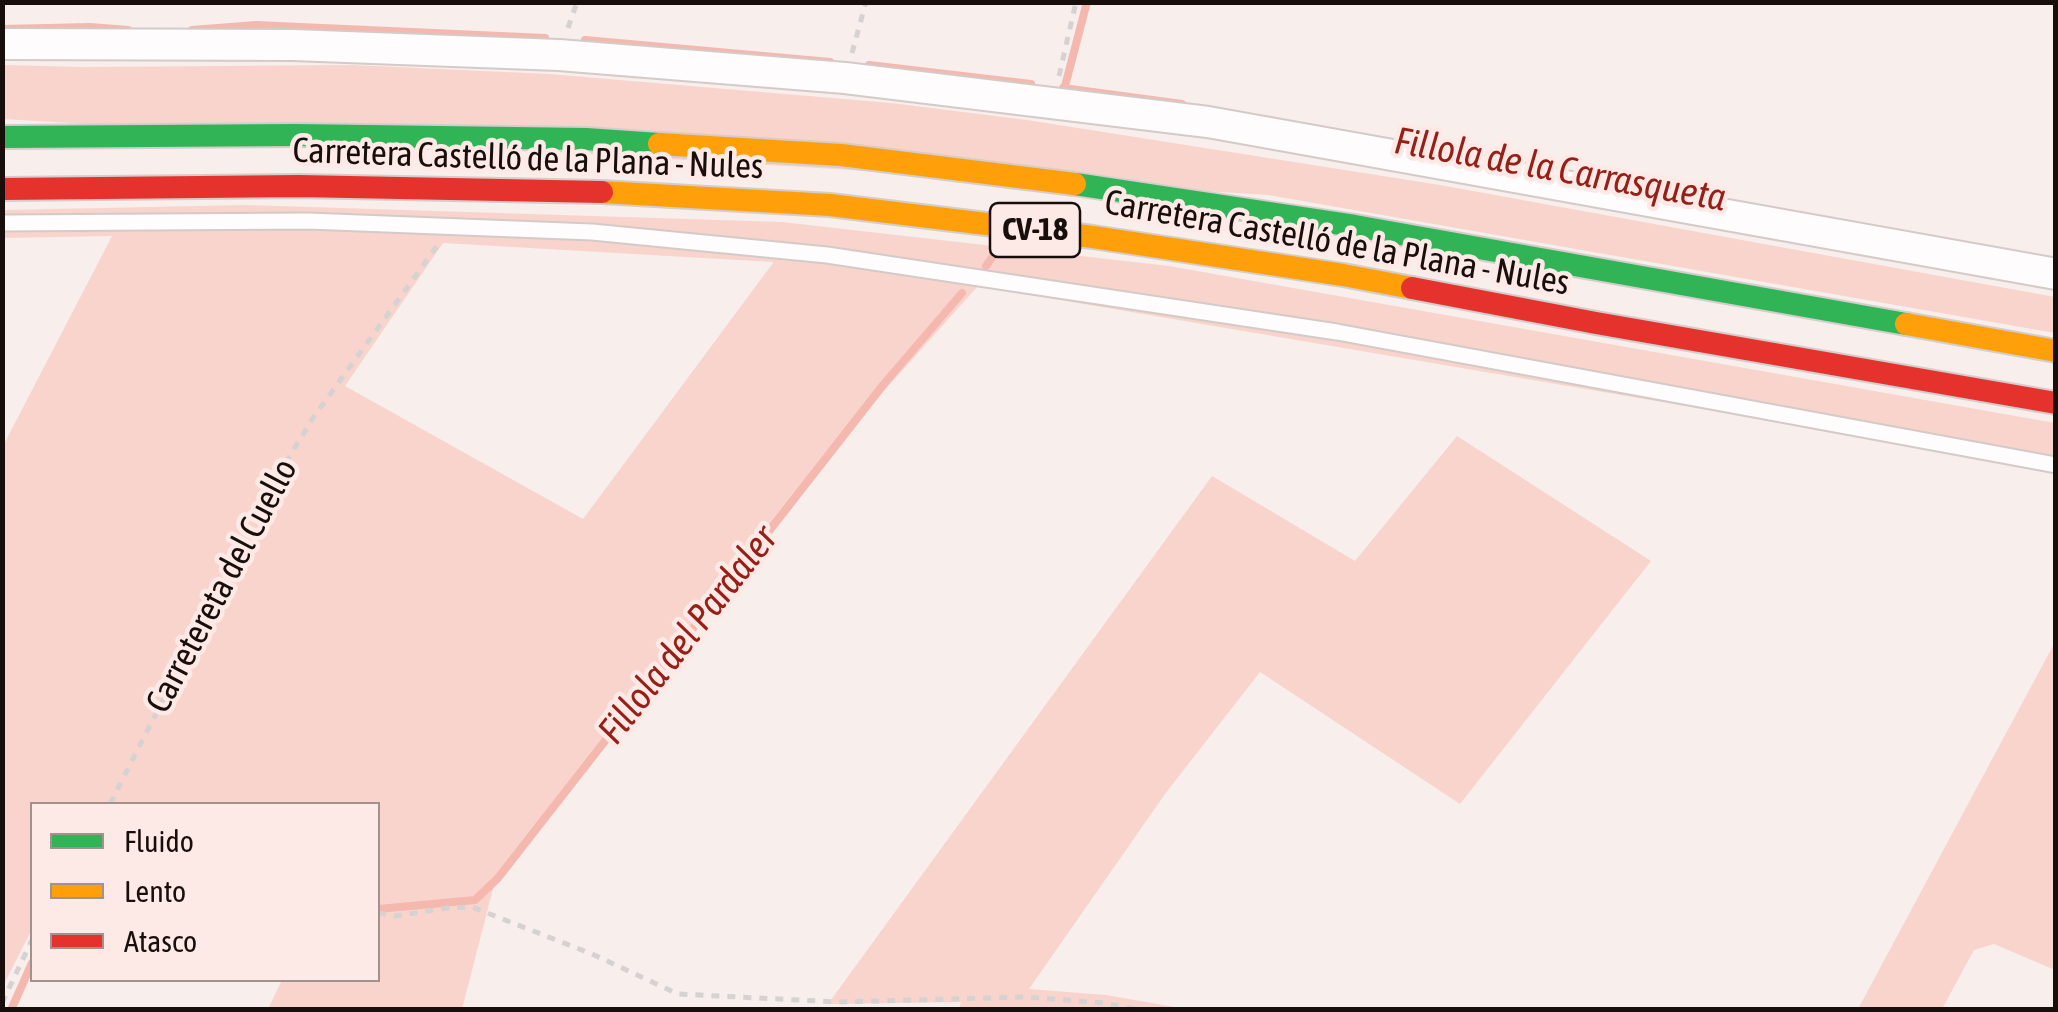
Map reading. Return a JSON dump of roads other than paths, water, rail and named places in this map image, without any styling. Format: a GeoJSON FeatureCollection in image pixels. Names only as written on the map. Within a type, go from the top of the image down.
{"type":"FeatureCollection","features":[{"type":"Feature","properties":{"kind":"main road","name":"Carretera Castelló de la Plana - Nules"},"geometry":{"type":"LineString","coordinates":[[2,137],[295,134],[586,139],[840,155],[1098,187],[1355,226],[2056,350]]}},
{"type":"Feature","properties":{"kind":"main road","name":"Carretera Castelló de la Plana - Nules"},"geometry":{"type":"LineString","coordinates":[[2,188],[299,186],[568,190],[830,206],[1093,237],[1343,275],[1596,324],[2056,403]]}},
{"type":"Feature","properties":{"kind":"street"},"geometry":{"type":"LineString","coordinates":[[2,44],[292,45],[559,55],[845,78],[1208,122],[2056,274]]}},
{"type":"Feature","properties":{"kind":"lane"},"geometry":{"type":"LineString","coordinates":[[2,223],[308,222],[592,232],[827,255],[1337,332],[2056,465]]}},
{"type":"Feature","properties":{"kind":"waterway","name":"Fillola del Pardaler"},"geometry":{"type":"LineString","coordinates":[[1064,90],[1087,2]]}},
{"type":"Feature","properties":{"kind":"waterway","name":"Fillola de la Carrasqueta"},"geometry":{"type":"LineString","coordinates":[[192,30],[256,25],[545,38]]}},
{"type":"Feature","properties":{"kind":"waterway","name":"Fillola de la Carrasqueta"},"geometry":{"type":"LineString","coordinates":[[2,29],[128,30]]}},
{"type":"Feature","properties":{"kind":"waterway","name":"Fillola de la Carrasqueta"},"geometry":{"type":"LineString","coordinates":[[585,40],[830,62]]}},
{"type":"Feature","properties":{"kind":"waterway","name":"Fillola de la Carrasqueta"},"geometry":{"type":"LineString","coordinates":[[869,65],[1031,84]]}},
{"type":"Feature","properties":{"kind":"waterway","name":"Fillola de la Carrasqueta"},"geometry":{"type":"LineString","coordinates":[[1063,88],[1182,104]]}},
{"type":"Feature","properties":{"kind":"waterway","name":"Fillola del Pardaler"},"geometry":{"type":"LineString","coordinates":[[986,266],[993,256]]}},
{"type":"Feature","properties":{"kind":"waterway","name":"Fillola del Pardaler"},"geometry":{"type":"LineString","coordinates":[[380,909],[475,900],[498,878],[883,385],[962,293]]}},
{"type":"Feature","properties":{"kind":"waterway","name":"Fillola del Pardaler"},"geometry":{"type":"LineString","coordinates":[[11,1010],[30,967]]}}]}
